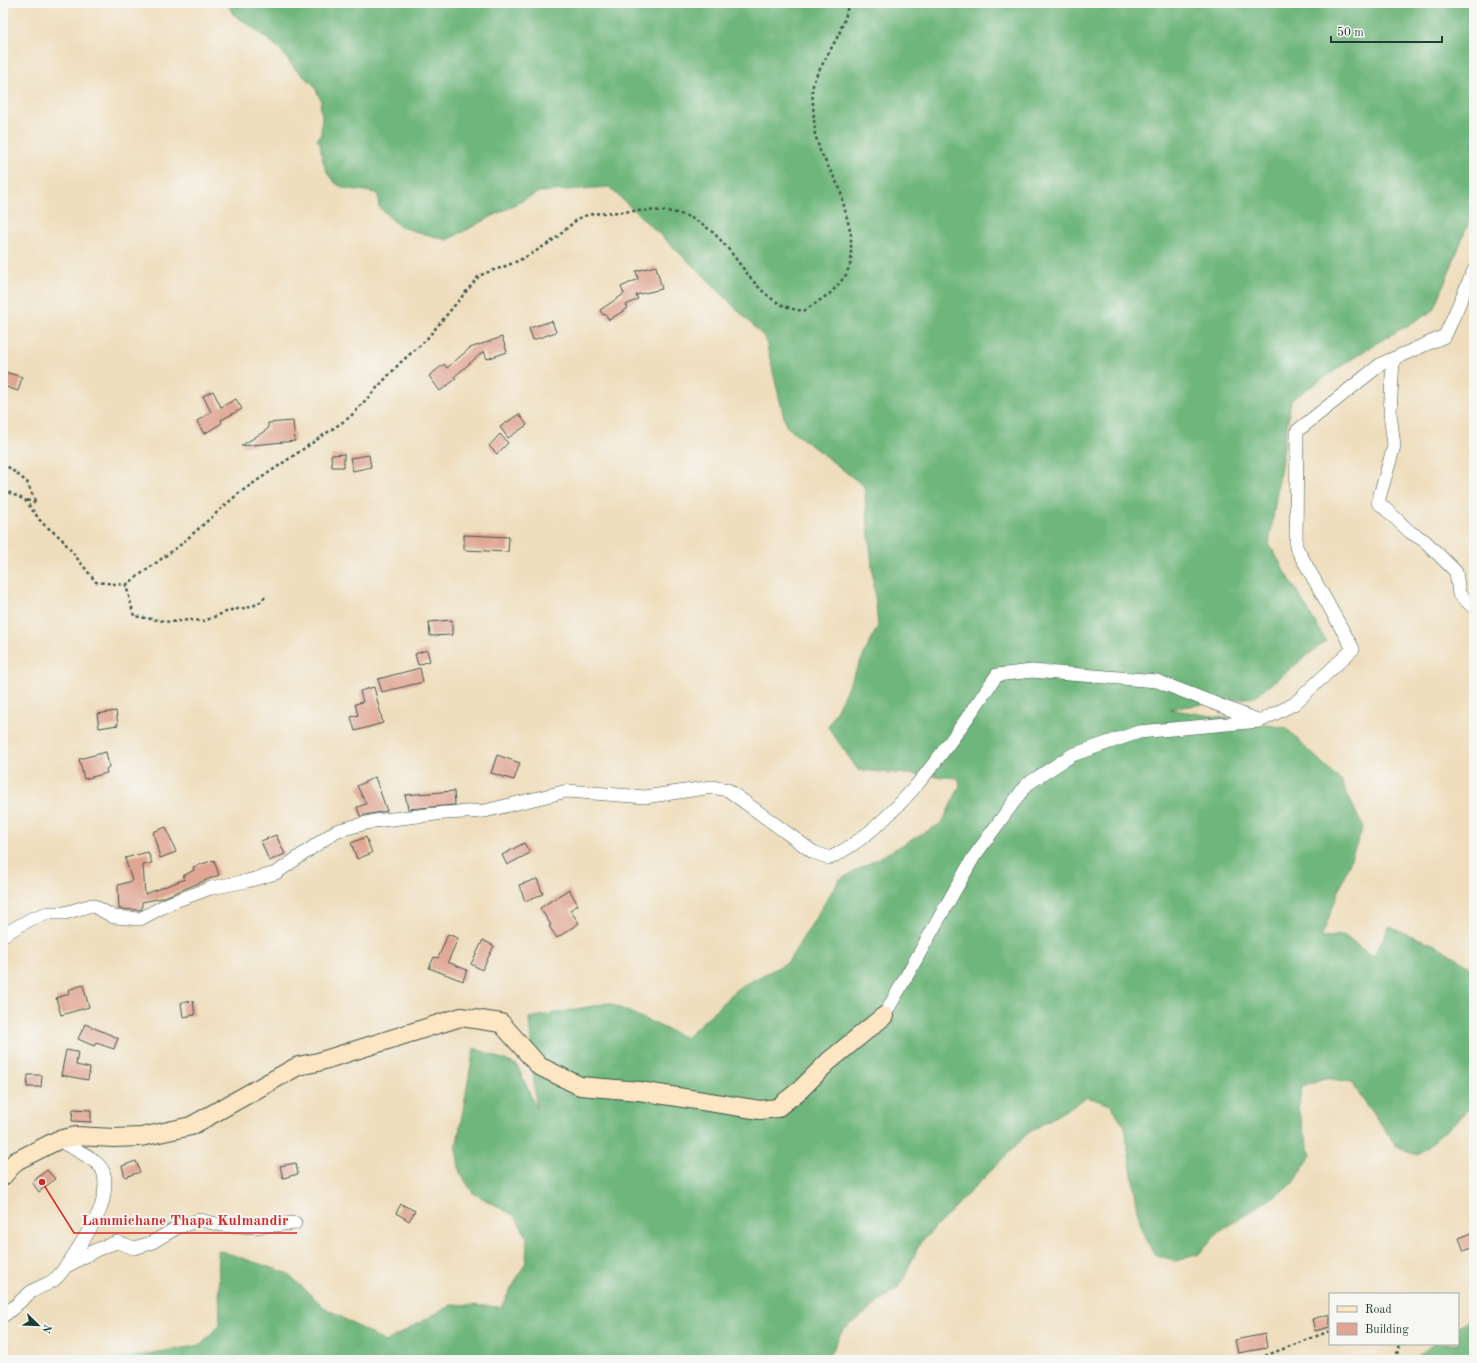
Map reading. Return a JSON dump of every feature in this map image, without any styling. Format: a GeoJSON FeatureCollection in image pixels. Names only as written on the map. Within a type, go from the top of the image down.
{"type":"FeatureCollection","features":[{"type":"Feature","properties":{"kind":"street"},"geometry":{"type":"LineString","coordinates":[[3,1176],[16,1161],[58,1140],[76,1136],[114,1138],[140,1136],[191,1126],[298,1066],[318,1062],[461,1017],[501,1022],[511,1037],[539,1066],[580,1086],[639,1091],[760,1110],[777,1108],[800,1090],[829,1061],[884,1016],[973,858],[1026,785],[1072,755],[1139,732],[1260,720],[1294,704],[1352,649],[1296,547],[1297,431],[1381,364],[1445,336],[1474,270]]}},
{"type":"Feature","properties":{"kind":"street"},"geometry":{"type":"LineString","coordinates":[[1393,359],[1390,413],[1394,446],[1378,502],[1410,532],[1425,541],[1456,572],[1459,594],[1474,608]]}},
{"type":"Feature","properties":{"kind":"street"},"geometry":{"type":"LineString","coordinates":[[3,935],[31,919],[48,913],[65,913],[92,905],[114,917],[140,919],[170,903],[211,888],[247,881],[276,873],[336,831],[374,821],[486,810],[567,791],[645,797],[712,787],[728,790],[808,848],[830,858],[857,842],[880,822],[931,768],[996,675],[1032,671],[1157,681],[1260,720]]}},
{"type":"Feature","properties":{"kind":"street"},"geometry":{"type":"LineString","coordinates":[[3,1316],[16,1307],[32,1292],[55,1279],[66,1267],[100,1209],[104,1195],[104,1180],[102,1171],[98,1164],[58,1140]]}},
{"type":"Feature","properties":{"kind":"street"},"geometry":{"type":"LineString","coordinates":[[66,1267],[96,1250],[117,1242],[134,1248],[151,1243],[178,1227],[200,1220],[253,1228],[295,1223]]}},
{"type":"Feature","properties":{"kind":"path"},"geometry":{"type":"LineString","coordinates":[[25,500],[42,523],[61,538],[96,582],[126,585],[179,546],[239,493],[350,417],[401,362],[425,340],[479,276],[489,270],[515,262],[552,241],[582,217],[652,209],[670,210],[700,222],[713,232],[755,284],[781,306],[804,311],[832,292],[846,275],[851,262],[851,235],[840,189],[820,151],[815,134],[812,89],[815,78],[839,34],[846,15],[848,3]]}},
{"type":"Feature","properties":{"kind":"path"},"geometry":{"type":"LineString","coordinates":[[3,463],[27,482],[36,503],[25,500],[6,490],[3,490]]}},
{"type":"Feature","properties":{"kind":"path"},"geometry":{"type":"LineString","coordinates":[[126,585],[134,616],[170,622],[190,620],[204,621],[230,610],[251,607],[262,601],[266,595]]}},
{"type":"Feature","properties":{"kind":"path"},"geometry":{"type":"LineString","coordinates":[[1254,1360],[1329,1331]]}},
{"type":"Feature","properties":{"kind":"path"},"geometry":{"type":"LineString","coordinates":[[1396,1360],[1399,1345]]}},
{"type":"Feature","properties":{"kind":"green space"},"geometry":{"type":"Polygon","coordinates":[[[228,3],[1474,3],[1474,209],[1434,310],[1370,347],[1291,400],[1269,544],[1326,641],[1254,697],[1169,709],[1286,728],[1341,781],[1363,827],[1321,938],[1343,935],[1373,957],[1389,927],[1438,946],[1468,966],[1474,967],[1474,1046],[1470,1109],[1418,1155],[1397,1147],[1351,1082],[1324,1078],[1302,1086],[1298,1109],[1311,1155],[1294,1183],[1215,1235],[1199,1254],[1176,1261],[1154,1254],[1141,1228],[1124,1126],[1111,1105],[1087,1097],[1028,1133],[920,1243],[900,1286],[842,1331],[832,1351],[820,1360],[109,1360],[201,1345],[220,1324],[218,1250],[287,1273],[324,1307],[385,1342],[453,1304],[501,1307],[526,1262],[527,1237],[515,1216],[473,1193],[460,1173],[456,1149],[474,1048],[517,1065],[536,1108],[529,1018],[609,1003],[686,1038],[738,988],[788,962],[839,880],[942,823],[960,785],[958,778],[858,770],[828,727],[878,626],[864,486],[786,426],[765,338],[706,278],[609,187],[539,192],[447,240],[400,227],[379,207],[378,194],[342,187],[331,178],[324,165],[320,143],[317,140],[321,134],[322,114],[320,109],[321,101],[314,85],[294,68],[280,49],[233,14],[228,3]]]}},
{"type":"Feature","properties":{"kind":"green space"},"geometry":{"type":"Polygon","coordinates":[[[1474,1315],[1474,1360],[1411,1360],[1434,1345],[1459,1345],[1459,1326],[1474,1315]]]}},
{"type":"Feature","properties":{"kind":"building"},"geometry":{"type":"Polygon","coordinates":[[[656,266],[662,289],[636,295],[638,299],[626,305],[628,308],[609,320],[605,314],[603,315],[600,310],[624,294],[621,287],[638,279],[636,271],[656,266]]]}},
{"type":"Feature","properties":{"kind":"building"},"geometry":{"type":"Polygon","coordinates":[[[552,321],[556,332],[533,340],[529,328],[552,321]]]}},
{"type":"Feature","properties":{"kind":"building"},"geometry":{"type":"Polygon","coordinates":[[[502,337],[507,352],[487,359],[484,351],[454,377],[456,379],[440,391],[429,376],[444,364],[447,368],[470,348],[502,337]]]}},
{"type":"Feature","properties":{"kind":"building"},"geometry":{"type":"Polygon","coordinates":[[[5,372],[22,377],[18,391],[3,386],[5,372]]]}},
{"type":"Feature","properties":{"kind":"building"},"geometry":{"type":"Polygon","coordinates":[[[213,391],[221,407],[236,399],[242,409],[221,420],[222,423],[204,434],[197,421],[211,412],[203,396],[213,391]]]}},
{"type":"Feature","properties":{"kind":"building"},"geometry":{"type":"Polygon","coordinates":[[[519,414],[527,425],[508,438],[500,427],[519,414]]]}},
{"type":"Feature","properties":{"kind":"building"},"geometry":{"type":"Polygon","coordinates":[[[293,421],[295,441],[241,446],[268,429],[268,423],[293,421]]]}},
{"type":"Feature","properties":{"kind":"building"},"geometry":{"type":"Polygon","coordinates":[[[500,434],[508,443],[497,454],[489,446],[500,434]]]}},
{"type":"Feature","properties":{"kind":"building"},"geometry":{"type":"Polygon","coordinates":[[[344,454],[344,467],[332,467],[331,455],[344,454]]]}},
{"type":"Feature","properties":{"kind":"building"},"geometry":{"type":"Polygon","coordinates":[[[369,455],[371,467],[353,471],[350,458],[369,455]]]}},
{"type":"Feature","properties":{"kind":"building"},"geometry":{"type":"Polygon","coordinates":[[[464,535],[509,537],[508,552],[464,550],[464,535]]]}},
{"type":"Feature","properties":{"kind":"building"},"geometry":{"type":"Polygon","coordinates":[[[452,620],[452,635],[430,636],[429,622],[452,620]]]}},
{"type":"Feature","properties":{"kind":"building"},"geometry":{"type":"Polygon","coordinates":[[[427,650],[430,661],[418,665],[415,654],[427,650]]]}},
{"type":"Feature","properties":{"kind":"building"},"geometry":{"type":"Polygon","coordinates":[[[420,668],[423,682],[382,692],[378,679],[420,668]]]}},
{"type":"Feature","properties":{"kind":"building"},"geometry":{"type":"Polygon","coordinates":[[[374,687],[383,723],[355,731],[351,717],[358,715],[355,704],[363,702],[360,691],[374,687]]]}},
{"type":"Feature","properties":{"kind":"building"},"geometry":{"type":"Polygon","coordinates":[[[116,711],[118,725],[99,728],[97,714],[116,711]]]}},
{"type":"Feature","properties":{"kind":"building"},"geometry":{"type":"Polygon","coordinates":[[[106,752],[109,767],[106,769],[107,773],[84,779],[79,759],[106,752]]]}},
{"type":"Feature","properties":{"kind":"building"},"geometry":{"type":"Polygon","coordinates":[[[497,755],[520,763],[514,780],[491,773],[497,755]]]}},
{"type":"Feature","properties":{"kind":"building"},"geometry":{"type":"Polygon","coordinates":[[[375,777],[387,811],[360,816],[357,807],[366,804],[357,786],[375,777]]]}},
{"type":"Feature","properties":{"kind":"building"},"geometry":{"type":"Polygon","coordinates":[[[454,791],[455,805],[408,809],[405,795],[454,791]]]}},
{"type":"Feature","properties":{"kind":"building"},"geometry":{"type":"Polygon","coordinates":[[[166,827],[176,852],[160,858],[153,832],[166,827]]]}},
{"type":"Feature","properties":{"kind":"building"},"geometry":{"type":"Polygon","coordinates":[[[276,835],[285,854],[269,861],[261,841],[276,835]]]}},
{"type":"Feature","properties":{"kind":"building"},"geometry":{"type":"Polygon","coordinates":[[[366,837],[372,853],[357,859],[351,843],[366,837]]]}},
{"type":"Feature","properties":{"kind":"building"},"geometry":{"type":"Polygon","coordinates":[[[524,843],[530,853],[507,865],[502,855],[524,843]]]}},
{"type":"Feature","properties":{"kind":"building"},"geometry":{"type":"Polygon","coordinates":[[[148,852],[152,863],[143,865],[145,894],[185,879],[183,876],[194,870],[193,867],[214,860],[219,875],[162,898],[142,902],[142,909],[119,909],[118,885],[132,881],[125,858],[148,852]]]}},
{"type":"Feature","properties":{"kind":"building"},"geometry":{"type":"Polygon","coordinates":[[[537,879],[543,894],[525,901],[519,885],[537,879]]]}},
{"type":"Feature","properties":{"kind":"building"},"geometry":{"type":"Polygon","coordinates":[[[569,889],[578,905],[570,910],[579,923],[557,938],[540,908],[569,889]]]}},
{"type":"Feature","properties":{"kind":"building"},"geometry":{"type":"Polygon","coordinates":[[[448,934],[458,938],[448,962],[467,970],[463,981],[429,968],[434,957],[438,958],[448,934]]]}},
{"type":"Feature","properties":{"kind":"building"},"geometry":{"type":"Polygon","coordinates":[[[483,940],[494,946],[482,970],[471,964],[483,940]]]}},
{"type":"Feature","properties":{"kind":"building"},"geometry":{"type":"Polygon","coordinates":[[[83,985],[89,1007],[61,1015],[56,998],[69,994],[68,990],[83,985]]]}},
{"type":"Feature","properties":{"kind":"building"},"geometry":{"type":"Polygon","coordinates":[[[193,1001],[195,1015],[183,1017],[181,1003],[193,1001]]]}},
{"type":"Feature","properties":{"kind":"building"},"geometry":{"type":"Polygon","coordinates":[[[85,1024],[118,1038],[114,1049],[96,1043],[94,1046],[78,1039],[85,1024]]]}},
{"type":"Feature","properties":{"kind":"building"},"geometry":{"type":"Polygon","coordinates":[[[66,1050],[78,1052],[76,1065],[90,1068],[88,1080],[61,1075],[66,1050]]]}},
{"type":"Feature","properties":{"kind":"building"},"geometry":{"type":"Polygon","coordinates":[[[28,1075],[42,1075],[41,1087],[27,1087],[28,1075]]]}},
{"type":"Feature","properties":{"kind":"building"},"geometry":{"type":"Polygon","coordinates":[[[73,1109],[91,1110],[91,1122],[72,1121],[73,1109]]]}},
{"type":"Feature","properties":{"kind":"building"},"geometry":{"type":"Polygon","coordinates":[[[136,1161],[140,1172],[125,1177],[122,1166],[136,1161]]]}},
{"type":"Feature","properties":{"kind":"building"},"geometry":{"type":"Polygon","coordinates":[[[296,1163],[298,1174],[283,1178],[280,1166],[296,1163]]]}},
{"type":"Feature","properties":{"kind":"building"},"geometry":{"type":"Polygon","coordinates":[[[47,1170],[55,1179],[39,1192],[32,1182],[47,1170]]]}},
{"type":"Feature","properties":{"kind":"building"},"geometry":{"type":"Polygon","coordinates":[[[401,1204],[415,1211],[409,1221],[396,1213],[401,1204]]]}},
{"type":"Feature","properties":{"kind":"building"},"geometry":{"type":"Polygon","coordinates":[[[1474,1232],[1474,1247],[1464,1251],[1459,1238],[1474,1232]]]}},
{"type":"Feature","properties":{"kind":"building"},"geometry":{"type":"Polygon","coordinates":[[[1329,1314],[1329,1327],[1315,1331],[1312,1319],[1329,1314]]]}},
{"type":"Feature","properties":{"kind":"building"},"geometry":{"type":"Polygon","coordinates":[[[1265,1334],[1267,1348],[1238,1353],[1235,1340],[1265,1334]]]}},
{"type":"Feature","properties":{"kind":"place","name":"Lammichane Thapa Kulmandir"},"geometry":{"type":"Point","coordinates":[42,1182]}}]}
